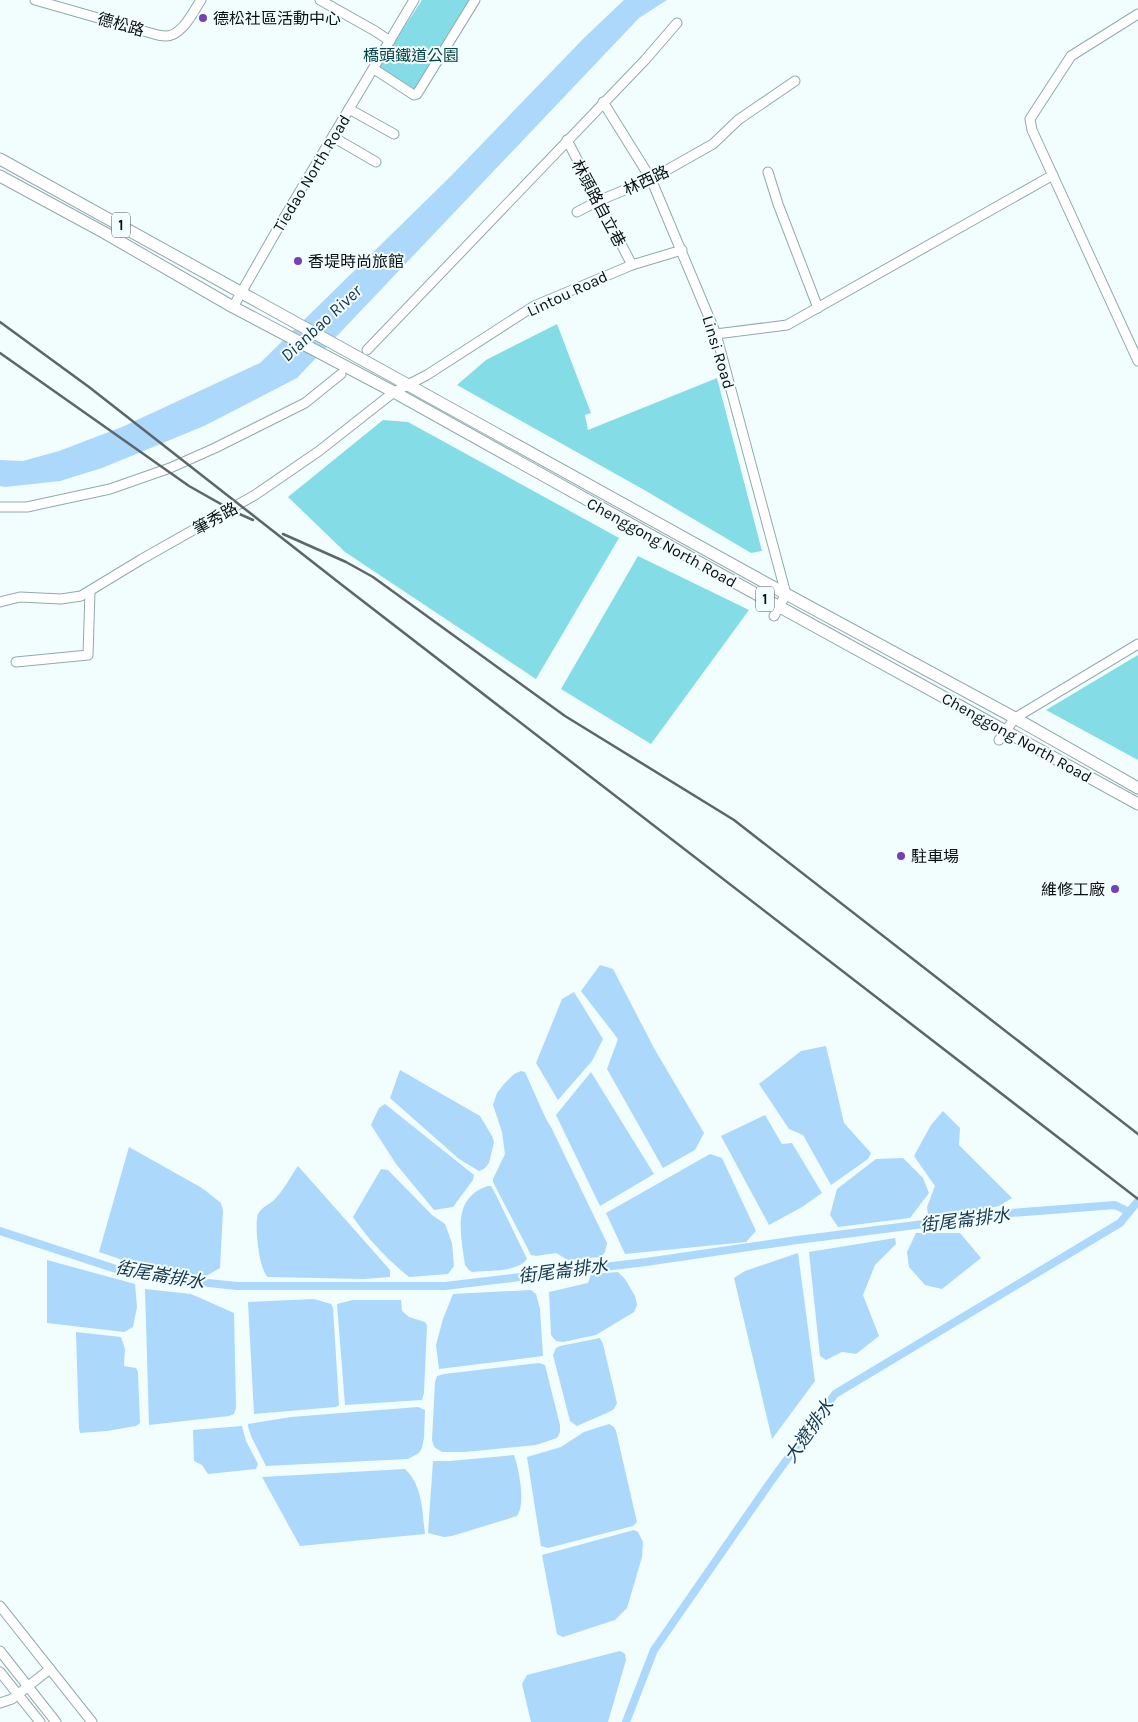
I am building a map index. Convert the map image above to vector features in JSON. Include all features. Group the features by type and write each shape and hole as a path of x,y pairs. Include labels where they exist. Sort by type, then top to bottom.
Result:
{"main road":[{"name":"1","path":"0,159 241,292"},
{"name":"1","path":"0,176 105,233 233,307 274,328 342,370"},
{"name":"Chenggong North Road","path":"241,292 786,594 1015,718 1138,788"},
{"name":"Chenggong North Road","path":"342,370 394,392 777,612 1002,735 1138,804"}],"street":[{"name":"德松路","path":"36,0 154,34 168,36 178,32 201,0"},
{"path":"320,0 390,41"},
{"name":"Tiedao North Road","path":"233,307 414,0"},
{"path":"374,69 414,95 417,94 475,0"},
{"path":"1138,14 1070,56 1030,119 1032,130 1138,361"},
{"path":"367,350 677,23"},
{"name":"林西路","path":"577,212 598,201 652,179 713,144 738,120 795,81"},
{"name":"Linsi Road","path":"603,102 652,179 716,334 786,594"},
{"path":"349,109 394,134"},
{"path":"332,137 376,162"},
{"name":"林頭路自立巷","path":"567,140 632,265"},
{"path":"768,172 778,204 818,308"},
{"path":"716,334 787,325 1053,175"},
{"name":"Lintou Road","path":"410,385 534,306 632,265 682,250"},
{"path":"0,507 27,507 110,489 170,468 215,448 305,403 342,370"},
{"name":"筆秀路","path":"0,602 20,597 61,598 81,596 255,495 319,450 394,392 410,385"},
{"path":"16,662 88,655 90,591"},
{"path":"777,612 786,594"},
{"path":"1002,735 1015,718 1138,644"},
{"path":"0,1606 92,1722"},
{"path":"0,1651 56,1722"},
{"path":"0,1703 7,1702 18,1695 50,1669"},
{"path":"0,1672 40,1722"}],"green space":[{"name":"橋頭鐵道公園","path":"422,0 471,0 416,90 378,67"},
{"path":"557,324 591,413 585,415 588,430 717,378 762,551 751,553 646,491 457,385 486,360"},
{"path":"383,420 408,422 619,538 536,679 345,552 288,497"},
{"path":"638,556 749,610 651,744 561,689"},
{"path":"1138,655 1138,760 1046,710"}],"water":[{"name":"Dianbao River","path":"624,0 667,0 639,18 297,378 204,426 102,468 60,481 0,486 0,460 23,461 59,451 122,427 260,363 452,175 583,39"},
{"path":"600,965 613,969 655,1050 704,1133 695,1150 663,1168 607,1069 618,1039 581,991"},
{"path":"574,992 603,1039 592,1061 558,1100 536,1063 562,999"},
{"path":"826,1046 844,1123 871,1153 868,1159 831,1185 803,1135 789,1129 759,1084 801,1051"},
{"path":"400,1070 480,1116 494,1142 489,1163 484,1169 479,1171 459,1159 390,1098"},
{"path":"521,1071 525,1072 607,1243 605,1252 601,1257 568,1260 556,1253 531,1255 493,1182 505,1154 502,1132 493,1105 497,1093 504,1084 514,1074"},
{"path":"591,1072 654,1174 600,1206 556,1115"},
{"path":"385,1104 474,1175 473,1180 453,1207 434,1210 396,1164 371,1125 379,1108"},
{"path":"943,1111 960,1128 959,1145 1012,1198 999,1206 929,1221 927,1207 935,1186 914,1156 931,1125"},
{"path":"765,1115 782,1144 792,1143 822,1193 802,1207 769,1225 721,1136"},
{"path":"129,1147 202,1188 221,1203 223,1211 220,1268 206,1276 144,1267 99,1252"},
{"path":"710,1154 722,1158 756,1231 746,1242 625,1254 606,1213"},
{"path":"903,1158 923,1178 929,1193 910,1218 838,1227 830,1215 837,1189 876,1159"},
{"path":"298,1166 390,1270 390,1277 364,1279 268,1277 262,1266 258,1247 258,1214 277,1197"},
{"path":"381,1169 388,1170 432,1215 445,1224 452,1243 454,1266 448,1274 409,1277 379,1249 353,1217"},
{"path":"491,1186 496,1195 527,1259 516,1267 509,1269 472,1272 465,1265 461,1230 463,1208 468,1199 476,1192"},
{"path":"916,1233 960,1233 981,1258 942,1289 925,1285 909,1267 907,1252"},
{"path":"895,1238 896,1244 875,1265 863,1295 879,1336 856,1354 842,1352 826,1360 820,1356 809,1252"},
{"path":"798,1253 815,1381 772,1439 734,1278 745,1271"},
{"path":"47,1260 135,1284 137,1307 133,1327 124,1332 47,1323"},
{"path":"618,1272 625,1279 635,1296 637,1305 634,1312 596,1335 563,1342 556,1341 551,1335 549,1292 588,1283 591,1274"},
{"path":"145,1289 191,1294 234,1313 236,1408 234,1414 149,1425"},
{"path":"531,1290 536,1294 540,1309 543,1356 439,1369 436,1345 443,1319 453,1294"},
{"path":"314,1299 331,1304 333,1308 339,1405 336,1407 254,1414 248,1302"},
{"path":"353,1300 401,1300 402,1311 409,1317 425,1322 427,1326 424,1393 422,1400 345,1405 337,1304"},
{"path":"76,1332 121,1337 125,1349 124,1366 136,1368 138,1372 140,1423 136,1426 80,1433"},
{"path":"600,1338 617,1403 614,1409 609,1412 577,1426 570,1421 553,1355 556,1348 560,1346"},
{"path":"539,1363 545,1365 560,1425 560,1432 557,1438 536,1445 465,1452 442,1452 434,1447 432,1440 435,1382 437,1376"},
{"path":"418,1407 425,1410 424,1438 419,1453 408,1459 266,1466 248,1426 248,1424 291,1417"},
{"path":"609,1424 616,1431 637,1522 633,1526 548,1548 541,1546 527,1457 561,1447 584,1432"},
{"path":"242,1426 246,1441 258,1464 256,1469 208,1474 202,1465 194,1461 193,1430"},
{"path":"514,1455 520,1477 521,1495 520,1511 517,1516 452,1536 444,1537 428,1533 433,1461"},
{"path":"405,1469 411,1476 418,1491 425,1534 300,1546 262,1477"},
{"path":"634,1530 638,1532 643,1542 642,1557 627,1608 615,1620 563,1637 557,1634 542,1555"},
{"path":"620,1651 625,1654 626,1660 608,1722 531,1722 522,1684 527,1675"}],"waterway":[{"name":"大遼排水","path":"626,1722 654,1650 769,1484 835,1394 1120,1223 1138,1201"},
{"name":"街尾崙排水","path":"0,1231 116,1269 189,1281 237,1286 445,1286 646,1262 797,1240 1011,1213 1115,1205 1129,1212"}],"railway":[{"path":"0,322 89,387 342,585 1138,1199"},
{"path":"0,353 189,486 253,520"},
{"path":"283,534 346,562 373,577 565,716 734,820 1138,1134"}],"place":[{"name":"德松社區活動中心","path":"203,18"},
{"name":"香堤時尚旅館","path":"298,261"},
{"name":"駐車場","path":"901,856"},
{"name":"維修工廠","path":"1115,889"}]}
